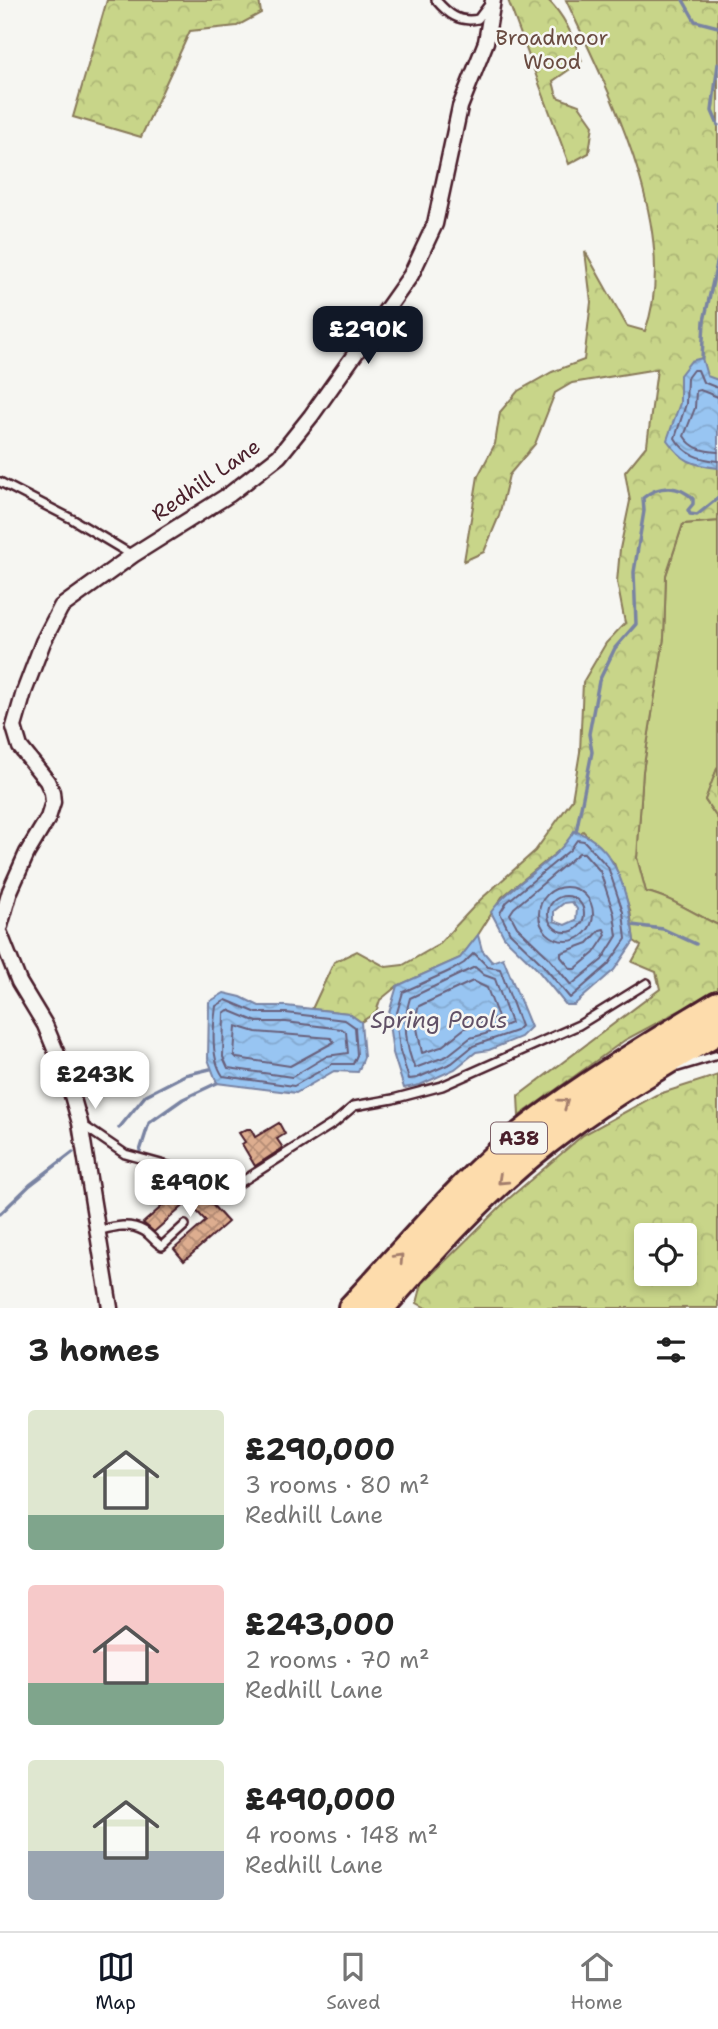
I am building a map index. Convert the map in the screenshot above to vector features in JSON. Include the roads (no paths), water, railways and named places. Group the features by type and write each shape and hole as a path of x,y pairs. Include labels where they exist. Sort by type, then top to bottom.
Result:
{"highway":[{"name":"A38","path":"352,1308 481,1171 534,1125 583,1090 718,1005"},
{"name":"A38","path":"380,1308 498,1183 546,1141 593,1107 718,1030"}],"street":[{"name":"Redhill Lane","path":"0,926 10,891 27,853 48,818 53,802 47,781 20,747 14,727 43,642 61,607 132,555 230,494 279,456 312,416 411,275 435,224 460,107 486,42 492,0"},
{"path":"0,934 19,982 46,1025 67,1078 80,1123 110,1308"}],"lane":[{"path":"436,0 454,17 470,20 478,19 492,0"},
{"path":"0,482 72,519 132,555"},
{"path":"80,1123 125,1154 190,1172 226,1191 334,1123 354,1106 442,1086 579,1025 647,982"},
{"path":"643,1076 718,1055"},
{"path":"97,1231 119,1225 130,1226 145,1231 162,1246 185,1225"}],"water":[{"path":"702,358 707,376 718,380 718,468 688,461 667,440 680,403 680,375 691,361"},
{"path":"574,831 602,848 625,892 634,941 614,970 574,1005 566,1005 536,968 504,937 491,912 566,843","holes":["572,902 577,909 576,920 565,925 554,921 554,911 564,903"]},
{"name":"Spring Pools","path":"478,935 482,950 492,962 503,958 531,1027 521,1037 489,1050 476,1052 455,1069 420,1085 404,1088 393,1053 388,1016 397,986 460,958"},
{"path":"224,993 241,997 259,1006 286,1006 348,1013 361,1022 364,1057 358,1072 334,1071 296,1093 217,1083 208,1059 209,1002"}],"waterway":[{"path":"683,0 695,21 718,27"},
{"path":"718,64 712,111 718,125"},
{"path":"718,202 718,212"},
{"path":"702,358 704,321 718,259"},
{"path":"576,832 592,752 589,734 599,681 615,648 636,624 634,572 644,511 643,498 662,489 675,489 693,499 688,510 690,514 697,515 718,498"},
{"path":"632,925 663,929 696,944"},
{"path":"119,1128 146,1095 185,1075 210,1069"},
{"path":"140,1151 149,1123 183,1099 217,1083"},
{"path":"0,1214 30,1185 73,1152"}],"park label":[{"name":"Broadmoor Wood","path":"552,50"}]}
